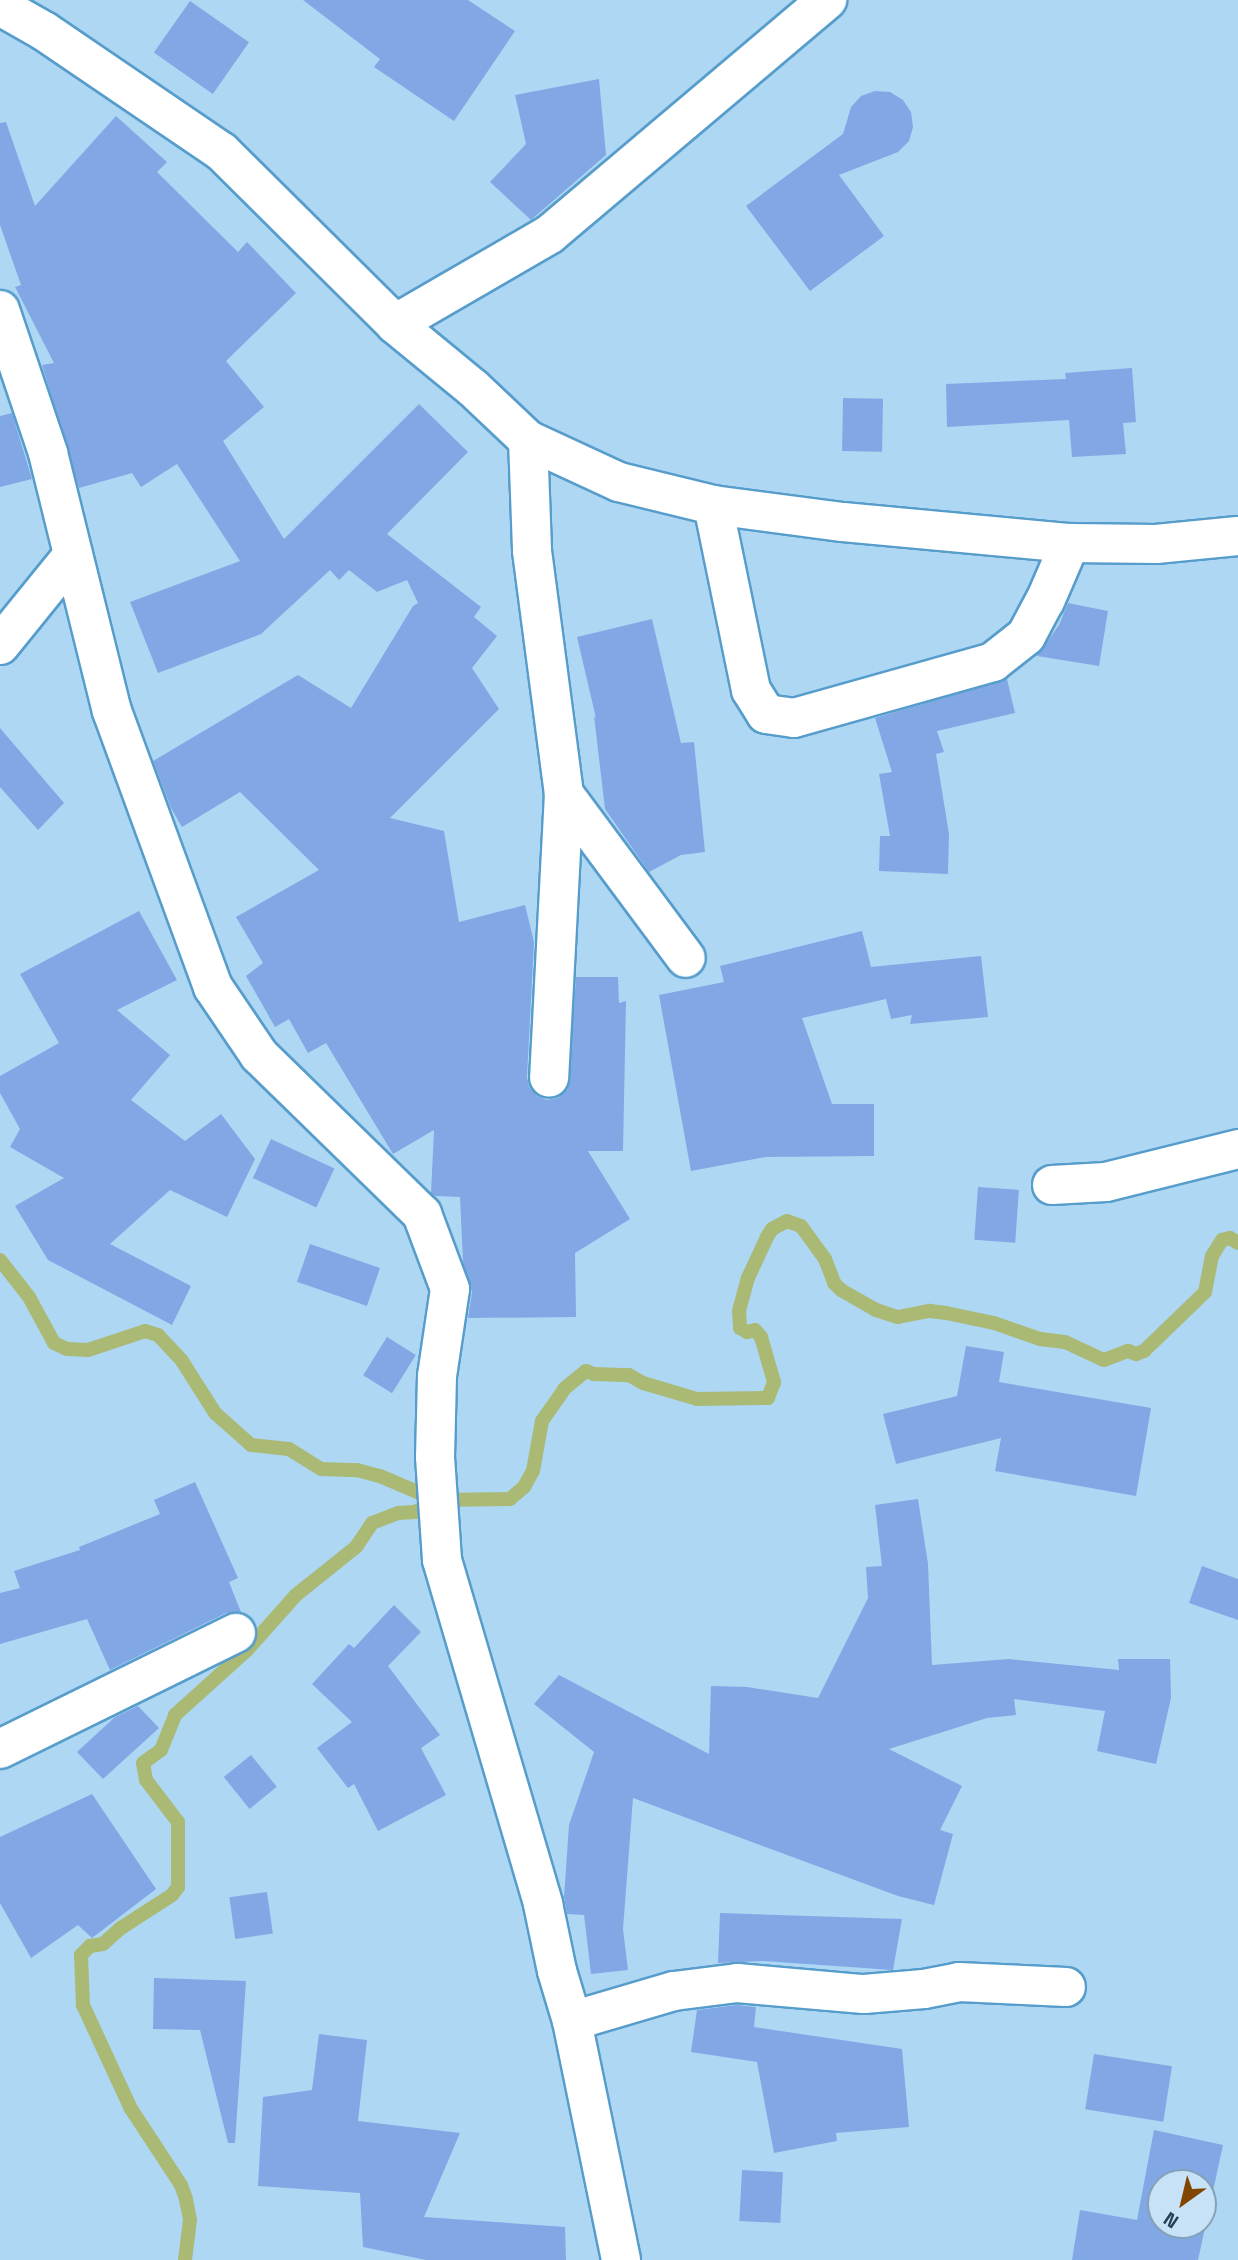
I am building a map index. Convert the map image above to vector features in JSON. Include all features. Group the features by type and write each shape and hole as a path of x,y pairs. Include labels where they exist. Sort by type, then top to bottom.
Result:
{"street":[{"path":"395,324 550,233 827,0"},
{"path":"0,6 44,32 222,152 395,324 473,388 528,440 619,482 713,505 843,522 1070,543 1156,544 1238,536"},
{"path":"0,310 48,453 112,711 214,987 260,1055 422,1213 450,1289 437,1376 435,1457 442,1560 543,1904 557,1971 572,2021 621,2260"},
{"path":"528,440 532,551 564,794 549,1077"},
{"path":"713,505 751,690 766,714 794,718 993,662 1026,636 1045,601 1070,543"},
{"path":"0,645 73,555"},
{"path":"564,794 686,958"},
{"path":"1052,1185 1106,1182 1238,1149"},
{"path":"0,1749 236,1633"},
{"path":"572,2021 674,1991 737,1983 864,1994 924,1989 959,1982 1066,1987"}],"building":[{"path":"303,0 468,0 515,31 454,121 374,67 380,59"},
{"path":"190,1 249,42 213,94 154,53"},
{"path":"599,79 606,155 531,220 490,182 526,144 515,95"},
{"path":"875,91 890,92 903,100 911,112 913,127 909,141 898,152 839,175 884,236 810,291 746,206 843,134 851,107 861,96"},
{"path":"116,116 167,162 157,172 238,252 247,242 296,293 226,361 264,407 223,441 284,539 419,404 468,452 387,534 481,607 474,617 497,636 472,668 499,709 390,818 444,831 459,922 525,905 534,942 527,1077 529,1087 537,1096 547,1100 558,1098 568,1089 576,977 618,977 619,1003 626,1001 623,1151 588,1151 630,1219 575,1253 576,1317 468,1318 472,1292 463,1262 460,1197 435,1196 431,1193 434,1130 393,1154 326,1043 308,1053 289,1019 275,1027 246,976 263,963 236,917 319,870 240,792 182,827 171,808 153,761 298,675 351,708 413,606 418,603 407,580 377,592 349,570 339,580 330,570 261,634 158,673 130,602 240,561 177,464 141,487 132,473 79,488 42,365 54,363 15,287 21,285 0,225 0,123 6,122 35,206"},
{"path":"1132,368 1136,422 1123,423 1126,454 1072,457 1069,420 947,427 946,384 1066,379 1065,373"},
{"path":"843,398 883,399 882,452 842,451"},
{"path":"12,413 32,479 0,487 0,416"},
{"path":"1068,603 1108,611 1099,666 1037,656 1059,625"},
{"path":"652,619 681,743 694,742 705,852 681,855 649,872 605,809 594,716 596,718 577,637"},
{"path":"1007,679 1015,713 937,731 944,752 936,754 949,834 948,874 879,871 880,836 890,836 879,774 892,772 875,718"},
{"path":"0,728 64,803 38,830 0,787"},
{"path":"139,911 177,980 117,1010 170,1055 131,1100 185,1141 221,1114 255,1159 227,1217 170,1190 110,1244 191,1286 172,1325 48,1260 15,1206 64,1178 10,1147 20,1129 0,1093 0,1076 59,1043 20,974"},
{"path":"862,931 871,967 981,956 988,1017 910,1024 912,1015 891,1019 886,999 802,1018 832,1104 874,1104 874,1156 766,1157 691,1171 659,995 724,982 720,966"},
{"path":"271,1139 334,1169 316,1208 253,1178"},
{"path":"978,1187 1019,1190 1015,1243 974,1240"},
{"path":"310,1244 380,1268 367,1306 297,1282"},
{"path":"387,1337 416,1355 392,1393 363,1375"},
{"path":"966,1346 1004,1352 999,1382 1151,1408 1136,1496 995,1471 1001,1438 896,1464 883,1414 957,1396"},
{"path":"195,1482 238,1578 229,1582 241,1612 226,1613 110,1670 87,1619 0,1644 0,1593 20,1588 14,1571 80,1550 79,1547 160,1514 154,1500"},
{"path":"918,1499 928,1564 932,1665 1009,1659 1119,1670 1118,1659 1170,1659 1171,1698 1156,1764 1097,1751 1105,1711 1014,1699 1016,1715 987,1718 889,1749 962,1786 940,1830 953,1834 934,1905 898,1896 633,1798 623,1929 628,1970 591,1974 584,1915 567,1914 564,1897 569,1825 594,1752 534,1704 559,1675 709,1754 711,1686 747,1687 818,1698 868,1598 866,1567 882,1566 875,1505"},
{"path":"1202,1566 1238,1579 1238,1620 1189,1603"},
{"path":"394,1605 421,1632 388,1666 440,1735 421,1748 446,1795 378,1831 354,1784 348,1788 317,1748 352,1722 312,1684 349,1644 354,1648"},
{"path":"138,1706 159,1728 103,1779 77,1752 115,1717"},
{"path":"251,1755 277,1787 250,1809 224,1777"},
{"path":"92,1794 156,1889 92,1938 78,1925 31,1958 0,1903 0,1837"},
{"path":"267,1892 273,1934 235,1939 229,1897"},
{"path":"720,1913 902,1919 893,1970 763,1961 718,1963"},
{"path":"154,1978 246,1981 235,2143 228,2143 200,2030 153,2029"},
{"path":"737,2005 756,2007 754,2027 902,2049 909,2127 836,2133 837,2141 774,2153 757,2062 691,2052 697,2010"},
{"path":"319,2034 367,2040 358,2121 460,2133 424,2217 565,2227 566,2260 426,2260 363,2247 360,2193 258,2186 263,2097 312,2090"},
{"path":"1094,2054 1172,2066 1163,2122 1085,2109"},
{"path":"1154,2130 1223,2145 1217,2173 1217,2169 1147,2169 1147,2239 1203,2239 1198,2260 1072,2260 1080,2210 1137,2220"},
{"path":"742,2170 783,2172 780,2223 739,2221"}],"waterway":[{"path":"185,2260 190,2220 186,2199 181,2185 131,2109 83,2005 81,1955 90,1946 103,1944 121,1928 172,1895 178,1887 178,1822 146,1780 143,1763 161,1750 175,1715 247,1650 296,1595 356,1547 372,1523 398,1513 415,1512 437,1500 510,1499 524,1487 533,1471 542,1421 565,1388 586,1371 594,1374 629,1375 643,1383 697,1399 768,1398 774,1382 761,1337 755,1330 747,1332 740,1328 739,1311 748,1278 767,1237 772,1229 787,1221 801,1226 825,1259 834,1283 841,1290 876,1310 898,1317 930,1311 994,1323 1040,1339 1065,1342 1104,1360 1128,1351 1136,1354 1144,1351 1205,1292 1212,1256 1222,1240 1230,1238 1238,1243"},
{"path":"0,1260 29,1297 54,1343 67,1349 88,1350 145,1331 158,1335 182,1361 215,1413 251,1445 289,1449 321,1469 357,1470 380,1476 436,1500"}]}
